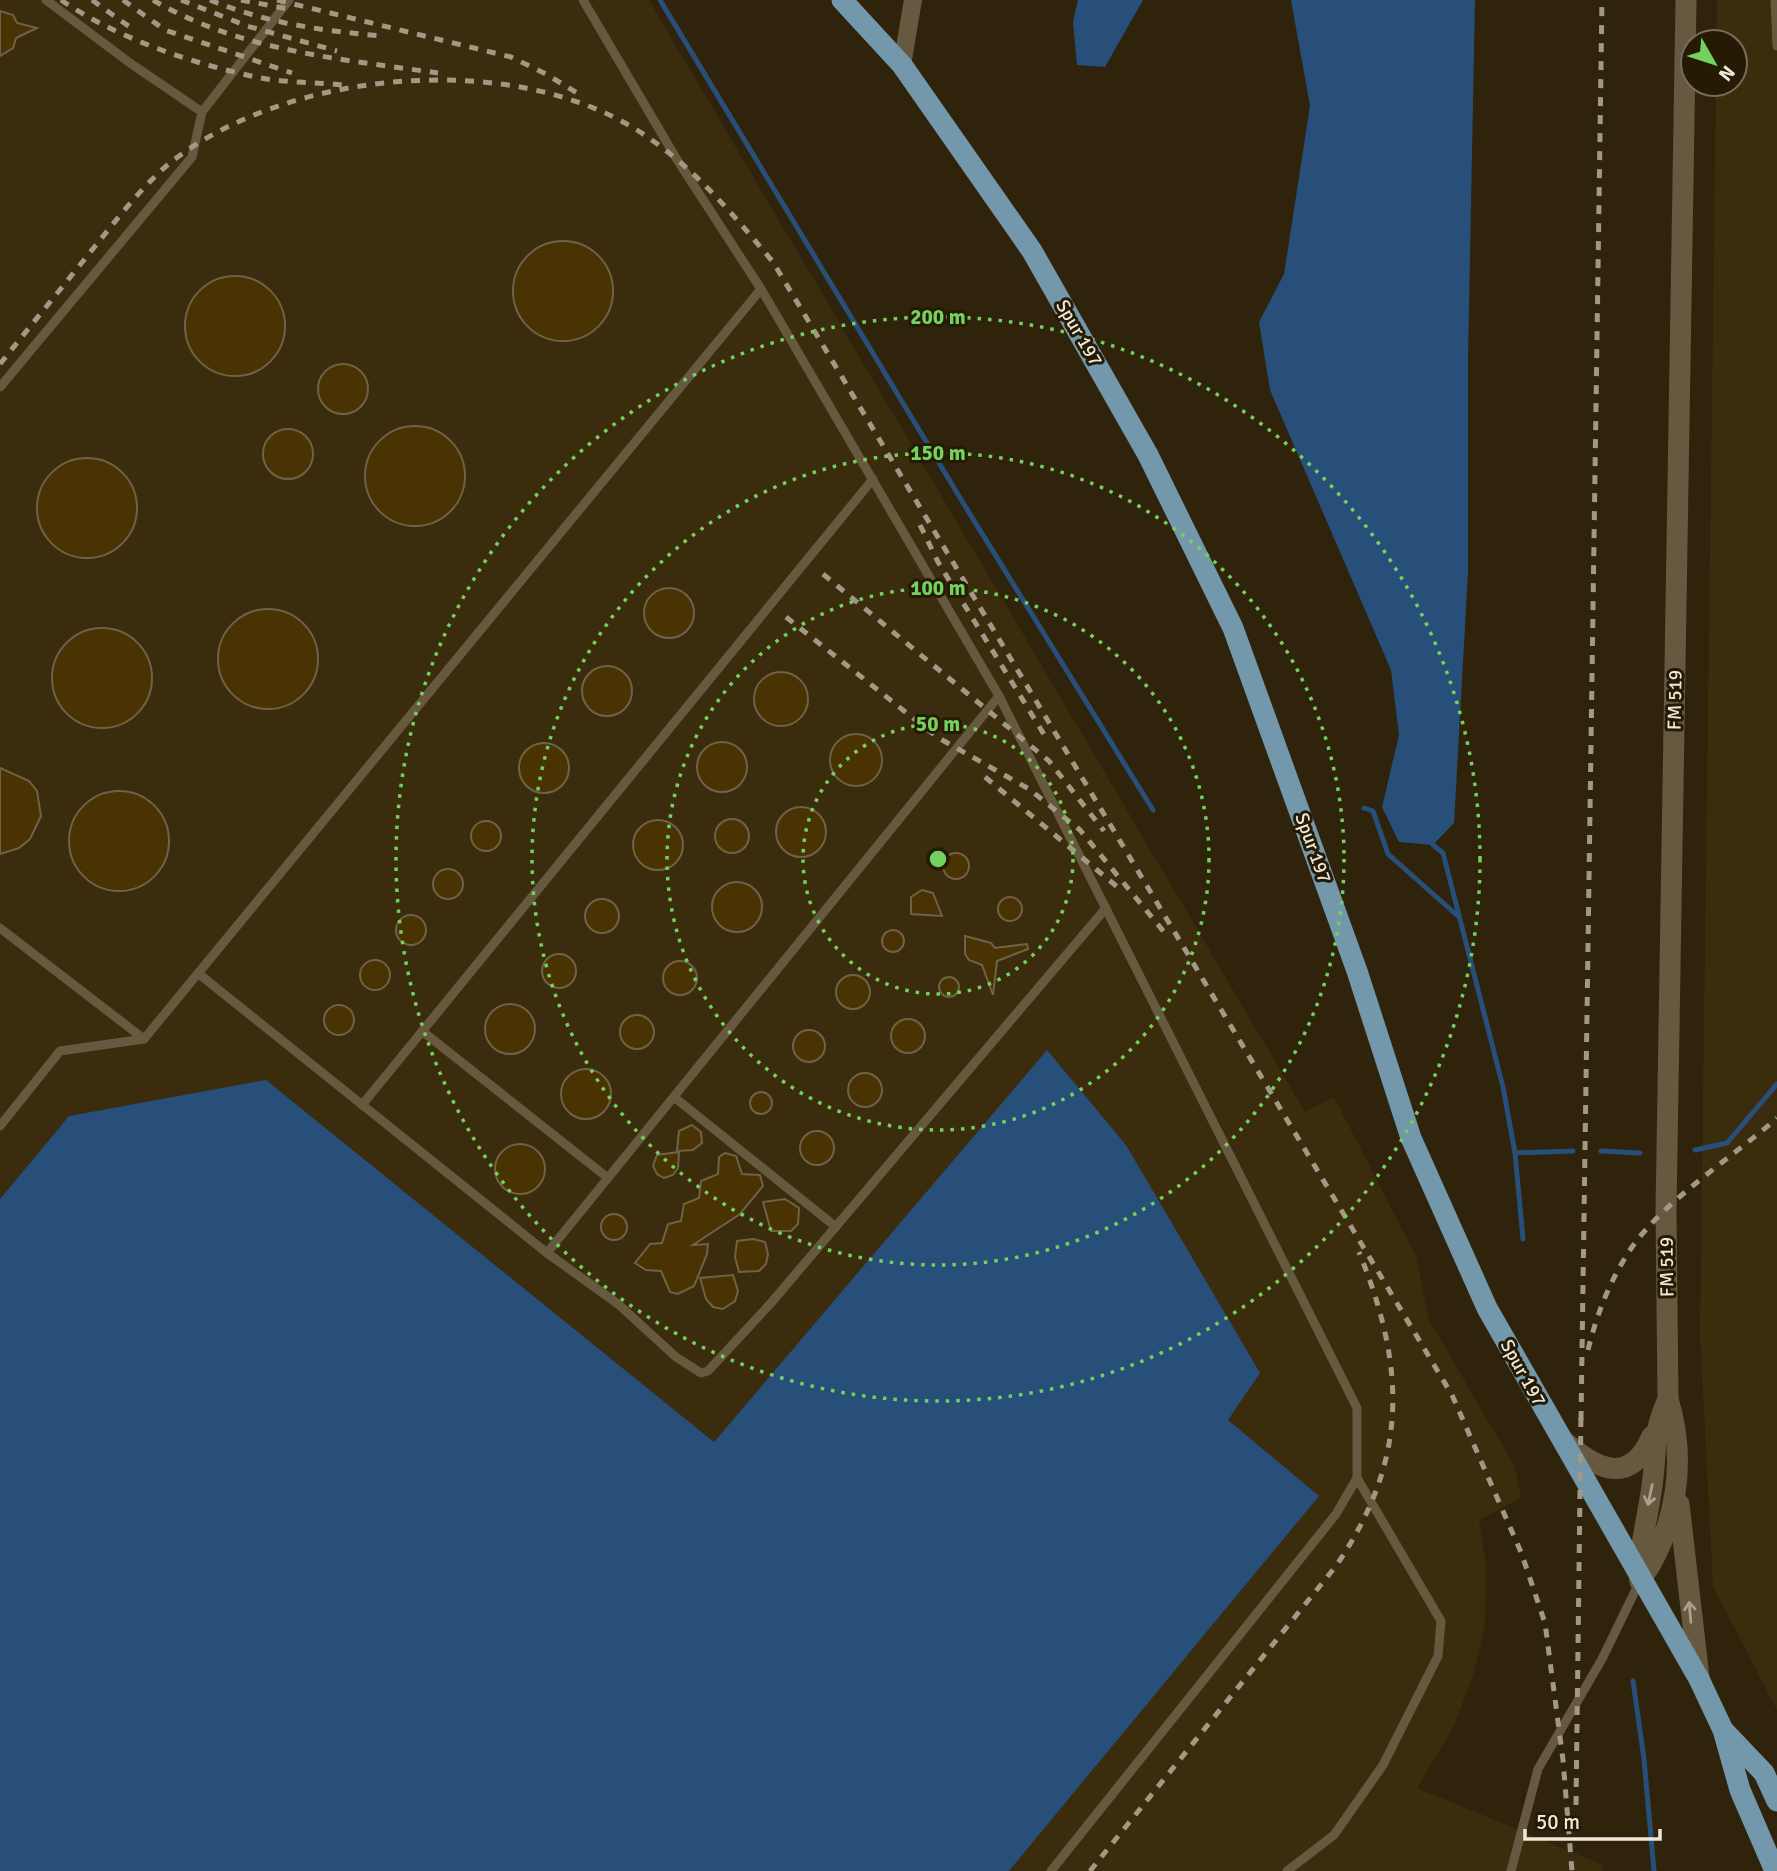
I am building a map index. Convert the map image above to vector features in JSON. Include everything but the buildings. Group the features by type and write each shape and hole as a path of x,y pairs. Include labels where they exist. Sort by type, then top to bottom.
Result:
{"main road":[{"name":"Spur 197","path":"842,0 902,65 1032,251 1147,454 1233,628 1357,971 1411,1138 1487,1308 1640,1581 1699,1679 1723,1730"},
{"name":"FM 519","path":"1640,1581 1654,1562 1665,1537 1677,1486 1678,1429 1668,1399 1666,1210 1686,0"},
{"name":"FM 519","path":"1640,1581 1640,1547 1653,1480 1656,1427 1668,1399"},
{"path":"1557,1435 1589,1463 1618,1468 1636,1463 1644,1453 1656,1427"},
{"path":"1677,1486 1699,1679"},
{"path":"1723,1730 1764,1773 1777,1801"},
{"path":"1723,1730 1740,1790 1775,1871"}],"street":[{"path":"902,65 913,0"}],"lane":[{"path":"46,0 130,63 202,112"},
{"path":"0,387 192,157 202,112 289,0"},
{"path":"583,0 676,158 761,289 999,696 1357,1408 1357,1478 1336,1514 1051,1871"},
{"path":"1774,0 1777,46"},
{"path":"0,1125 60,1051 144,1039 761,289"},
{"path":"362,1105 873,479"},
{"path":"547,1253 999,696"},
{"path":"199,974 547,1253 618,1304 676,1357 701,1373 708,1371 836,1227 1106,908"},
{"path":"0,928 144,1039"},
{"path":"422,1031 608,1178"},
{"path":"674,1097 836,1227"},
{"path":"1287,1871 1334,1835 1376,1775 1438,1656 1441,1621 1357,1478"},
{"path":"1511,1871 1538,1769 1602,1659 1640,1581"}],"shaded area":[{"path":"0,0 649,0 1305,1112 1334,1097 1417,1258 1428,1318 1515,1467 1521,1498 1479,1520 1486,1565 1485,1625 1474,1672 1454,1726 1417,1788 1603,1865 1603,1871 1009,1871 1318,1496 1227,1420 1047,1051 714,1442 266,1080 69,1116 0,1199"},
{"path":"1717,0 1777,0 1777,1710 1713,1586 1700,1335 1716,98 1749,98 1749,28 1716,28"}],"water":[{"path":"1078,0 1143,0 1105,67 1077,65 1073,22"},
{"path":"1291,0 1475,0 1468,359 1468,572 1454,823 1433,845 1399,842 1382,807 1399,735 1391,670 1270,390 1259,322 1284,274 1310,106"},
{"path":"1047,1050 1126,1145 1260,1373 1228,1420 1319,1496 1009,1871 0,1871 0,1199 69,1116 266,1080 714,1442"}],"waterway":[{"path":"660,0 965,506 1153,810"},
{"path":"1364,808 1373,811 1388,854 1459,917"},
{"path":"1433,845 1443,853 1503,1087 1515,1153 1523,1239"},
{"path":"1695,1150 1727,1143 1777,1084"},
{"path":"1515,1153 1573,1151"},
{"path":"1601,1151 1640,1153"},
{"path":"1633,1681 1644,1759 1654,1871"}],"railway":[{"path":"61,0 106,26 180,57 267,79 343,85"},
{"path":"92,0 134,30"},
{"path":"123,0 165,30 292,73"},
{"path":"153,0 220,31 256,42 328,57 438,73"},
{"path":"181,0 247,26 337,51"},
{"path":"210,0 252,15 295,25 383,36"},
{"path":"241,0 288,9"},
{"path":"277,0 511,57 582,96"},
{"path":"1581,1420 1602,0"},
{"path":"0,364 122,212 171,162 220,131 276,107 337,90 400,82 464,81 527,88 585,105 637,130 693,174 726,207 773,262 1452,1395 1521,1552 1545,1623 1563,1760 1572,1871"},
{"path":"920,525 938,562 1045,736"},
{"path":"823,574 1049,761 1104,831"},
{"path":"786,617 937,737 1029,789 1080,830 1169,938"},
{"path":"985,777 1121,890"},
{"path":"1588,1350 1611,1283 1632,1247 1662,1212 1777,1118"},
{"path":"1090,1871 1336,1566 1360,1527 1377,1488 1388,1450 1392,1374 1386,1335 1359,1252"},
{"path":"1576,1805 1581,1413"}]}
